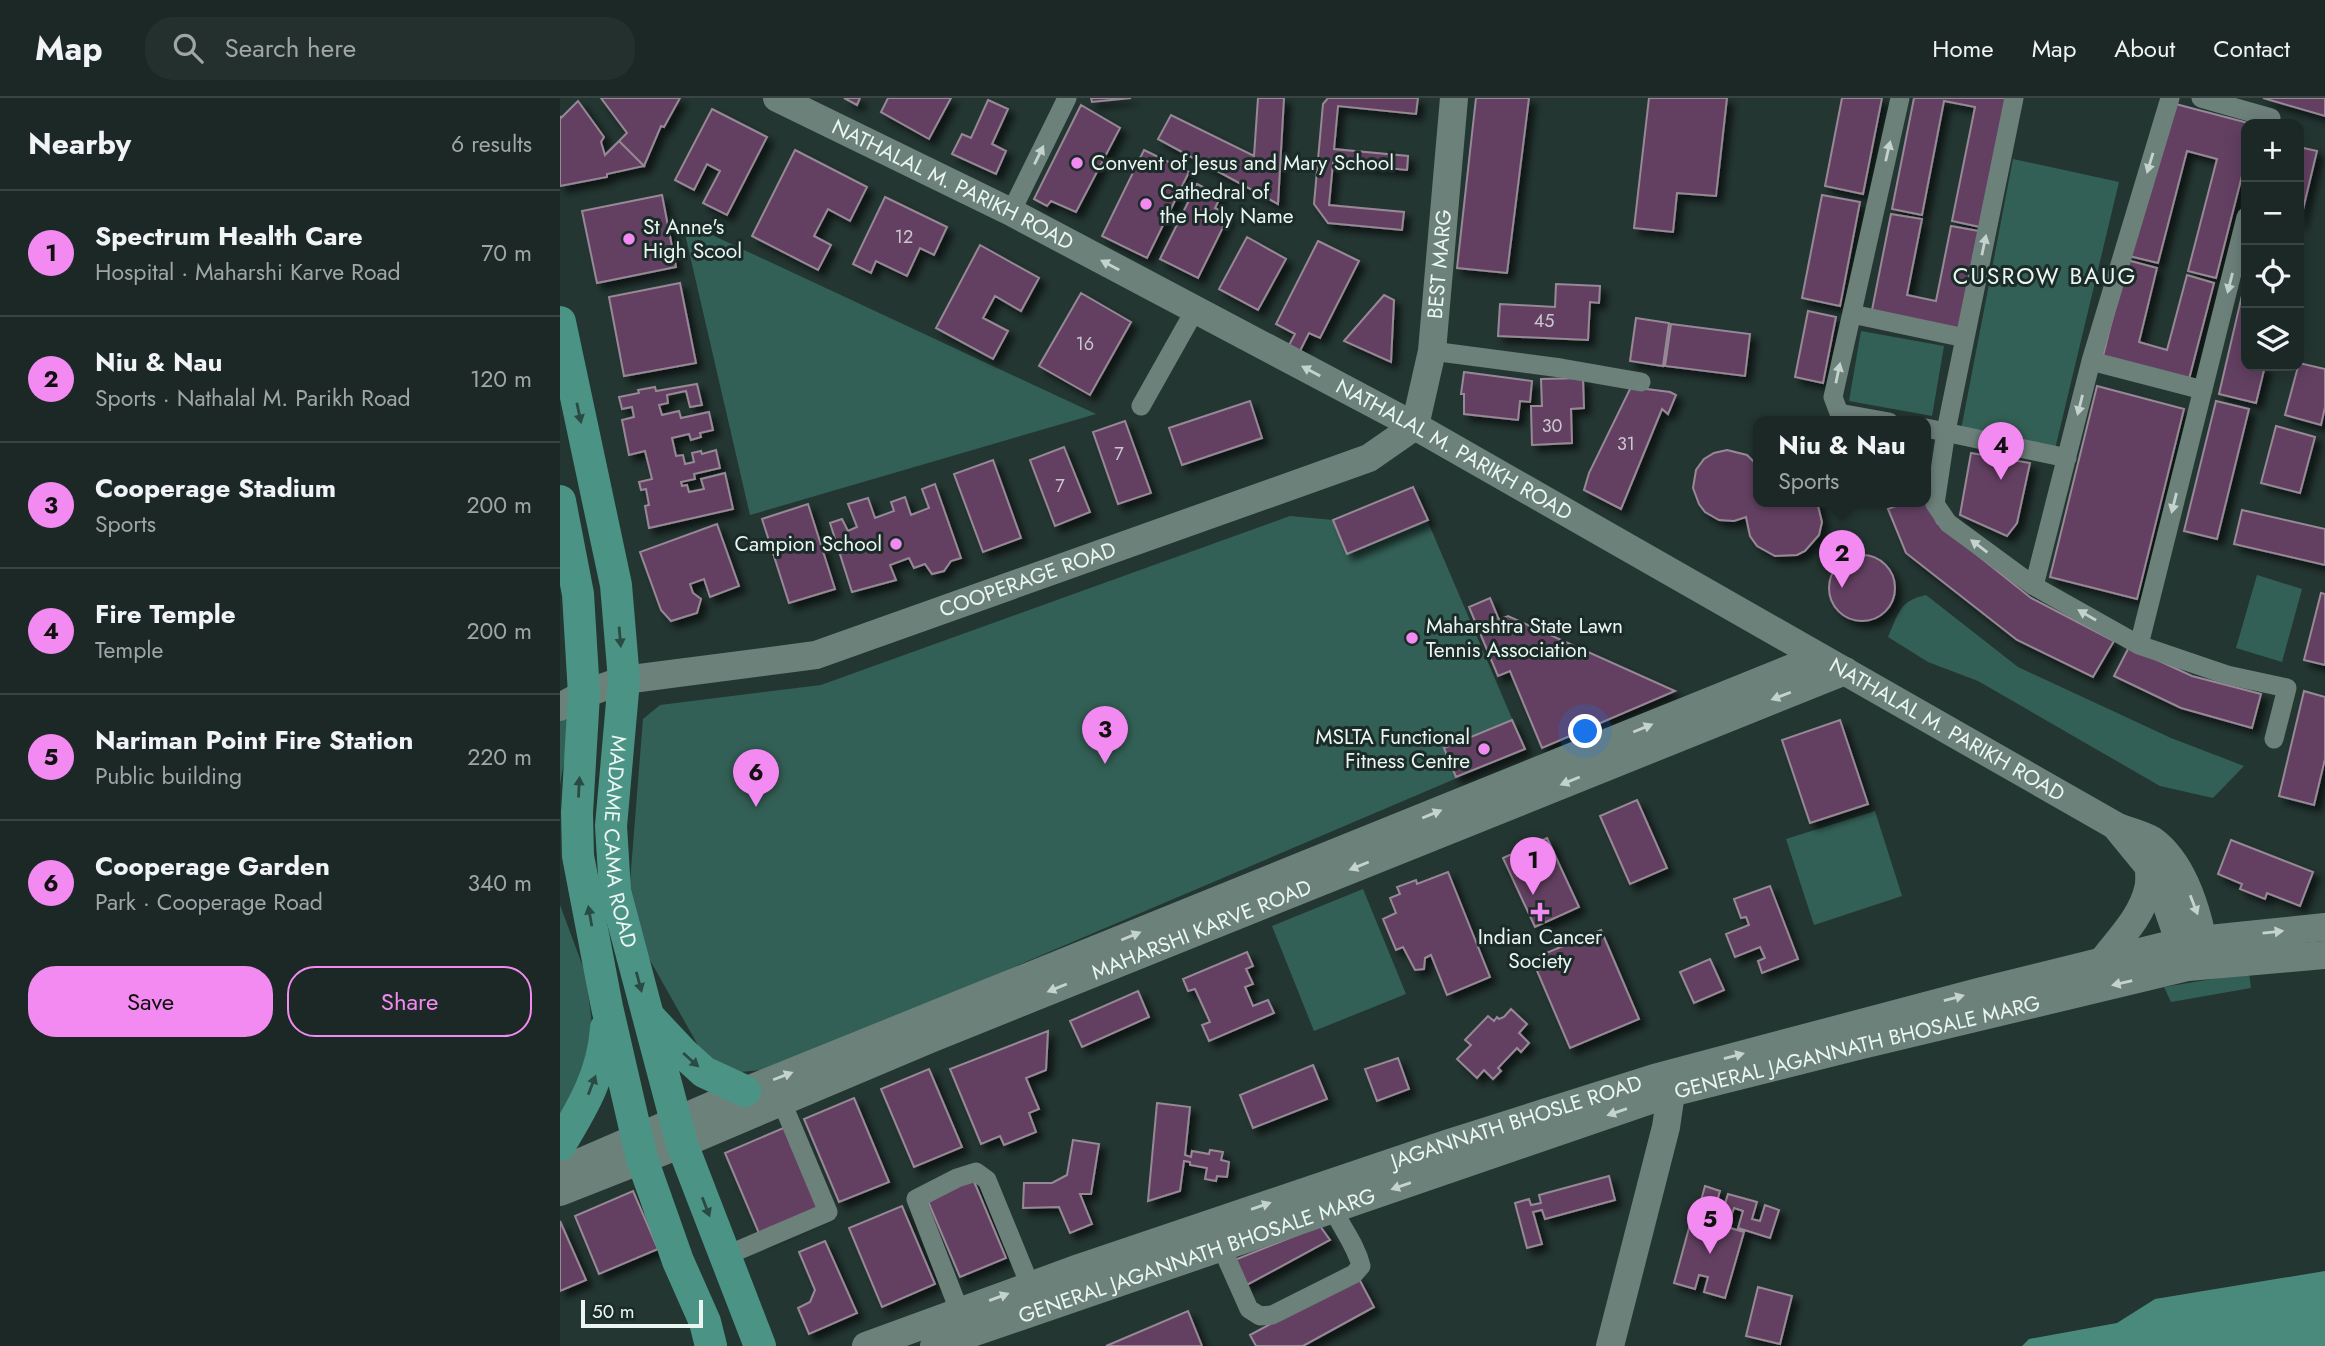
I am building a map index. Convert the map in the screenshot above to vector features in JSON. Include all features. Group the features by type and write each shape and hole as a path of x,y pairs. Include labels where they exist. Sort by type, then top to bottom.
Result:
{"main road":[{"name":"MADAME CAMA ROAD","path":"560,322 616,585 624,680 611,825 615,891 679,1133 760,1346"},
{"name":"MADAME CAMA ROAD","path":"560,501 578,594 572,701 577,813 569,845 639,1148 678,1261 705,1322 710,1346"},
{"path":"560,1145 585,1103 604,1054 607,1007"},
{"path":"648,1015 704,1072 744,1091"}],"street":[{"name":"NATHALAL M. PARIKH ROAD","path":"777,98 1011,212 1415,426 2116,826 2162,875 2195,953"},
{"path":"1011,212 1067,98"},
{"name":"BEST MARG","path":"1415,426 1432,351 1454,98"},
{"path":"1856,416 1839,413 1833,397 1900,98"},
{"path":"2014,98 1965,338 1936,430 1935,504 1948,523 2034,586 2139,645 2227,675 2287,688 2274,739"},
{"path":"2034,586 2091,361 2169,98"},
{"path":"2202,98 2271,119"},
{"path":"2139,645 2241,237"},
{"path":"1141,407 1195,310"},
{"path":"1852,314 1965,338"},
{"path":"1432,351 1561,368 1641,382"},
{"path":"2091,361 2203,390"},
{"name":"COOPERAGE ROAD","path":"572,701 624,680 816,655 1369,458 1415,426"},
{"path":"1936,430 2067,457"},
{"name":"MAHARSHI KARVE ROAD","path":"679,1133 744,1091 1819,657"},
{"name":"MAHARSHI KARVE ROAD","path":"560,1171 639,1148 781,1100 1845,671"},
{"path":"2103,960 2128,928 2148,889 2162,875"},
{"path":"2195,953 2325,927"},
{"path":"2195,953 2325,955"},
{"name":"JAGANNATH BHOSLE ROAD","path":"866,1346 964,1323 1216,1235 1671,1083 2103,960 2195,953"},
{"name":"GENERAL JAGANNATH BHOSALE MARG","path":"1671,1083 1858,1046 2195,953"},
{"path":"1610,1346 1666,1127 1671,1083"},
{"path":"725,1256 828,1212 781,1100"},
{"name":"MAHARSHI KARVE ROAD","path":"560,1192 639,1148"},
{"path":"933,1346 964,1323 916,1199 957,1178 976,1172 987,1180 1035,1298"},
{"path":"1216,1235 1249,1309 1260,1316 1272,1315 1354,1274 1361,1266 1358,1252 1328,1197"}],"shaded area":[{"path":"2013,159 2119,182 2055,449 1961,430"},
{"path":"682,221 1096,414 750,515"},
{"path":"1861,331 1944,346 1932,416 1849,401"},
{"path":"1413,487 1525,749 960,990 761,1070 730,1073 703,1054 646,953 629,895 643,719 660,705 821,685 1290,516 1333,520"},
{"path":"1865,563 1879,568 1887,576 1890,585 1889,595 1884,603 1865,611 1852,609 1864,599 1867,588 1856,572 1857,566"},
{"path":"2257,575 2302,589 2282,662 2236,648"},
{"path":"1926,595 2018,667 2171,738 2244,766 2213,798 2160,786 1978,681 1928,662 1888,637 1901,609 1910,601"},
{"path":"560,720 571,721 560,785"},
{"path":"1875,811 1902,896 1814,925 1786,839"},
{"path":"1363,889 1406,994 1314,1031 1272,926"},
{"path":"560,905 586,975 593,1033 584,1083 560,1121"},
{"path":"2249,973 2251,988 2171,1002 2164,987"},
{"path":"2325,1271 2325,1346 2022,1346 2029,1339 2117,1323 2155,1299"}],"building":[{"path":"601,98 680,98 664,127 661,126 644,166 619,141 627,133"},
{"path":"844,98 860,98 857,105"},
{"path":"888,98 951,98 929,139 881,112"},
{"path":"1091,98 1131,98 1092,102"},
{"path":"1258,98 1284,98 1278,204 1158,139 1171,115 1254,156"},
{"path":"1328,98 1418,98 1416,114 1338,106 1334,149 1408,156 1407,170 1333,163 1329,205 1404,212 1402,230 1328,223 1314,204 1323,104"},
{"path":"1476,98 1529,98 1507,273 1457,268"},
{"path":"1649,98 1727,98 1716,196 1677,193 1673,232 1634,228"},
{"path":"1842,98 1882,98 1863,194 1825,186"},
{"path":"1914,98 2006,98 1980,227 1952,221 1975,107 1944,101 1922,215 1892,209"},
{"path":"2263,98 2325,98 2325,116"},
{"path":"988,100 1008,109 992,144 1006,151 996,174 952,154 962,134 971,138"},
{"path":"578,101 604,137 601,142 605,155 619,141 644,166 607,174 607,177 560,186 560,116 561,118"},
{"path":"2168,102 2241,121 2241,180 2216,278 2188,271 2217,159 2187,151 2158,263 2129,256"},
{"name":"Convent of Jesus and Mary School","path":"1081,105 1120,128 1076,212 1051,201 1047,206 1034,199"},
{"path":"712,109 767,137 727,215 703,203 720,171 707,164 694,190 675,180"},
{"path":"2304,148 2317,151 2304,205"},
{"path":"795,150 867,187 850,221 828,209 814,236 831,245 818,270 752,236"},
{"name":"Cathedral of the Holy Name","path":"1144,150 1189,172 1147,258 1102,236"},
{"path":"1197,184 1221,196 1215,208 1229,215 1198,278 1160,259"},
{"name":"St Anne's High Scool","path":"662,195 676,267 597,283 582,211"},
{"path":"1822,195 1860,202 1840,306 1802,298"},
{"path":"885,197 947,227 934,255 920,248 907,276 876,261 871,273 853,264"},
{"path":"1891,214 1922,219 1907,295 1936,301 1951,226 1979,231 1959,333 1871,315"},
{"path":"1247,237 1286,259 1258,310 1219,289"},
{"path":"1318,241 1359,261 1320,338 1309,333 1299,353 1288,347 1295,334 1276,324"},
{"path":"980,245 1039,278 1021,311 995,296 983,318 1008,331 993,359 936,328"},
{"path":"2127,260 2157,268 2139,342 2167,350 2187,275 2214,283 2188,383 2102,360"},
{"path":"680,283 696,363 624,376 609,297"},
{"path":"1556,284 1600,286 1599,303 1590,302 1588,340 1498,336 1500,304 1555,307"},
{"path":"1081,293 1131,322 1090,395 1039,366"},
{"path":"1384,295 1394,300 1391,362 1344,341"},
{"path":"2241,300 2241,371 2264,371 2256,403 2219,394"},
{"path":"1808,311 1836,317 1823,383 1795,377"},
{"path":"1636,318 1669,323 1663,366 1630,361"},
{"path":"1671,324 1750,334 1745,376 1665,366"},
{"path":"2304,364 2325,369 2325,407 2321,425 2285,415 2297,371 2304,371"},
{"path":"1464,372 1532,381 1530,402 1520,401 1518,420 1464,414 1464,394 1461,394"},
{"path":"1583,378 1584,408 1571,409 1572,443 1532,445 1531,406 1542,406 1541,379"},
{"path":"697,384 702,405 690,407 686,391 667,395 668,403 659,405 662,415 679,411 681,418 709,412 713,430 700,433 701,437 691,440 689,434 672,438 676,456 683,455 685,464 694,462 692,453 701,451 702,454 716,450 720,468 694,474 695,479 681,482 682,486 687,485 689,492 704,489 701,479 725,473 733,509 649,528 645,506 649,505 646,489 641,490 639,482 652,479 645,451 629,455 622,420 634,417 632,407 622,409 619,397 655,387 656,391"},
{"path":"2097,386 2184,409 2137,599 2050,577"},
{"path":"1631,387 1676,395 1668,414 1662,409 1621,509 1584,490 1589,473"},
{"path":"1250,401 1262,438 1182,465 1169,428"},
{"path":"2216,401 2249,409 2217,539 2184,531"},
{"path":"1125,421 1151,493 1118,504 1093,432"},
{"path":"2276,426 2315,437 2300,493 2261,483"},
{"path":"1064,447 1090,512 1055,526 1030,460"},
{"path":"1727,450 1747,455 1753,461 1753,507 1818,507 1822,522 1819,535 1805,551 1797,555 1775,556 1757,546 1750,536 1746,517 1734,521 1719,520 1705,512 1693,488 1696,470 1704,459"},
{"path":"1971,453 2030,463 2017,523 2007,536 1960,515"},
{"path":"993,460 1021,538 983,552 954,474"},
{"name":"Campion School","path":"935,484 961,558 951,561 944,571 932,574 925,564 914,568 909,558 890,565 896,580 852,592 830,523 842,519 848,531 857,527 848,504 868,498 875,518 894,511 891,502 905,497 911,515 929,508 922,489"},
{"path":"1413,487 1428,520 1347,554 1333,520"},
{"path":"808,504 835,589 789,603 762,519"},
{"path":"1930,507 1937,523 2031,598 2114,641 2093,677 2017,640 1906,553 1888,509"},
{"path":"2242,510 2325,529 2325,565 2234,544"},
{"path":"717,524 739,586 710,597 704,579 690,584 693,593 701,599 697,613 671,621 661,610 640,552"},
{"path":"1855,555 1869,555 1881,560 1890,569 1895,588 1893,601 1886,612 1869,621 1855,621 1843,616 1834,607 1829,595 1829,581 1834,569 1843,560"},
{"path":"2321,593 2325,594 2325,665 2304,660"},
{"path":"1490,598 1499,620 1508,616 1675,691 1542,748 1510,671 1498,676 1469,607"},
{"path":"2129,647 2192,676 2261,694 2252,728 2181,708 2114,676"},
{"path":"2304,691 2325,697 2325,759 2314,805 2279,796"},
{"name":"MSLTA Functional Fitness Centre","path":"1512,720 1525,749 1456,777 1444,748"},
{"path":"1840,720 1868,804 1810,823 1782,740"},
{"path":"1637,800 1667,868 1630,884 1600,816"},
{"path":"1547,838 1579,907 1535,927 1503,858"},
{"path":"2231,840 2313,872 2300,906 2267,893 2265,899 2240,889 2242,884 2218,874"},
{"path":"1448,872 1490,977 1447,995 1431,955 1425,958 1424,969 1415,970 1403,947 1396,950 1383,919 1396,913 1390,898 1400,894 1397,887 1416,880 1417,884"},
{"path":"1770,886 1798,959 1762,973 1758,961 1765,958 1760,947 1735,957 1726,934 1749,925 1746,917 1741,918 1734,899"},
{"path":"1601,930 1639,1019 1570,1048 1532,959"},
{"path":"1247,952 1253,966 1246,969 1253,984 1245,987 1253,1006 1268,1000 1274,1013 1209,1041 1202,1025 1210,1022 1195,989 1188,991 1183,979"},
{"path":"1710,959 1724,990 1694,1003 1680,972"},
{"path":"1138,991 1149,1017 1082,1047 1070,1021"},
{"path":"1511,1009 1527,1024 1519,1033 1529,1043 1521,1052 1517,1048 1498,1068 1501,1071 1493,1079 1484,1070 1477,1078 1457,1059 1471,1045 1465,1040 1488,1016 1494,1021 1497,1017 1504,1017"},
{"path":"1048,1031 1046,1070 1026,1078 1039,1109 1029,1113 1036,1132 1004,1145 1000,1136 981,1144 950,1069"},
{"path":"1398,1058 1409,1089 1377,1101 1365,1069"},
{"path":"1313,1065 1327,1099 1253,1128 1240,1095"},
{"path":"929,1069 962,1147 914,1167 881,1089"},
{"path":"854,1098 889,1182 839,1202 804,1119"},
{"path":"1157,1103 1190,1107 1185,1155 1191,1157 1192,1151 1209,1154 1210,1150 1223,1152 1221,1160 1229,1162 1227,1177 1217,1176 1216,1181 1205,1179 1207,1168 1184,1161 1180,1191 1148,1201"},
{"path":"788,1126 823,1211 761,1238 725,1153"},
{"path":"1073,1140 1099,1144 1091,1194 1080,1194 1092,1224 1070,1233 1059,1207 1023,1208 1024,1183 1052,1183 1067,1175"},
{"path":"1609,1176 1615,1200 1545,1219 1542,1210 1533,1212 1542,1244 1527,1248 1515,1203 1529,1199 1531,1205 1541,1203 1539,1195"},
{"path":"973,1179 1006,1258 960,1277 927,1199"},
{"path":"1705,1186 1720,1191 1715,1208 1723,1210 1728,1194 1757,1202 1752,1219 1760,1221 1765,1205 1779,1210 1770,1238 1738,1228 1743,1211 1734,1208 1728,1225 1697,1215"},
{"path":"633,1191 658,1249 599,1274 575,1216"},
{"path":"902,1206 935,1284 882,1307 849,1228"},
{"path":"1692,1217 1744,1232 1725,1298 1704,1292 1708,1277 1699,1275 1695,1289 1674,1283"},
{"path":"560,1221 586,1280 560,1291"},
{"path":"1320,1226 1330,1240 1245,1286 1232,1261"},
{"path":"825,1241 857,1313 809,1334 798,1308 810,1302 815,1290 799,1252"},
{"path":"1358,1277 1374,1307 1303,1346 1256,1346 1250,1335"},
{"path":"1758,1287 1792,1296 1780,1344 1746,1336"},
{"path":"1188,1311 1202,1346 1106,1346"}],"place":[{"name":"Convent of Jesus and Mary School","path":"1077,163"},
{"name":"Cathedral of the Holy Name","path":"1146,204"},
{"name":"St Anne's High Scool","path":"629,239"},
{"name":"Fire Temple","path":"2001,480"},
{"name":"Campion School","path":"896,544"},
{"name":"Niu & Nau","path":"1842,588"},
{"name":"Maharshtra State Lawn Tennis Association","path":"1412,638"},
{"name":"MSLTA Functional Fitness Centre","path":"1484,749"},
{"name":"Cooperage Stadium","path":"1105,764"},
{"name":"Cooperage Garden","path":"756,807"},
{"name":"Spectrum Health Care","path":"1533,895"},
{"name":"Indian Cancer Society","path":"1540,912"},
{"name":"Nariman Point Fire Station","path":"1710,1254"}],"district":[{"name":"CUSROW BAUG","path":"2045,276"}]}
